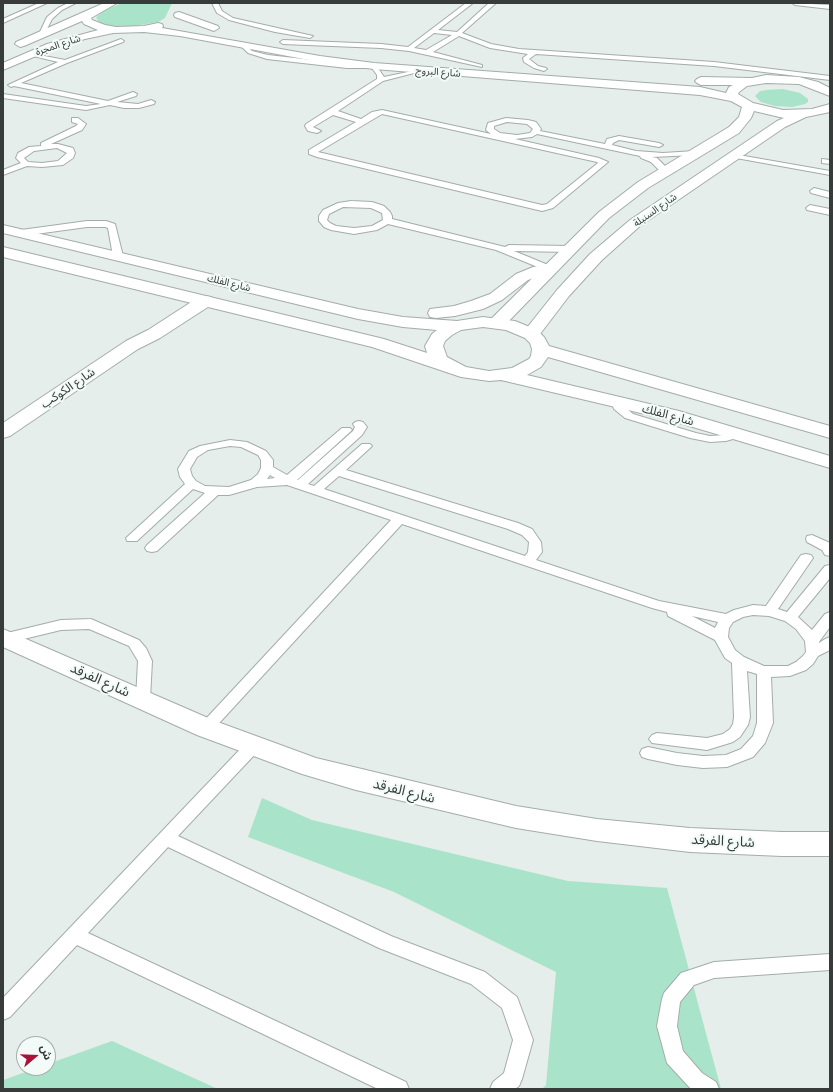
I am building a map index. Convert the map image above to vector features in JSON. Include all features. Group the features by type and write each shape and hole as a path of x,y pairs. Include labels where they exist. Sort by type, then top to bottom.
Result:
{"street":[{"name":"شارع المجرة","path":"10,49 112,3"},
{"path":"89,14 86,18 88,22 103,28 116,30 144,29 168,23 179,15 183,3"},
{"name":"شارع البروج","path":"179,15 217,29 379,58 697,81 752,81 766,79 793,81 814,85 829,91"},
{"name":"شارع البروج","path":"144,29 180,33 350,65 700,91 735,98 749,106 783,114 802,114"},
{"name":"شارع المجرة","path":"3,67 31,54 82,37 116,30"},
{"path":"735,98 732,94 733,90 743,83 752,81"},
{"path":"497,323 550,269 572,249 587,231 616,205 643,185 734,130 745,118 749,106"},
{"path":"802,114 827,110"},
{"name":"شارع السنبلة","path":"531,334 563,293 596,257 615,240 654,209 736,156 781,124 802,114"},
{"name":"شارع الفلك","path":"3,229 380,319 426,325 458,326"},
{"name":"شارع الفلك","path":"3,252 378,343 474,375 503,375 617,401 739,434 830,462"},
{"path":"380,319 455,311 478,305 496,297 522,277 539,270 550,269"},
{"name":"شارع الكوكب","path":"132,345 140,334 184,296"},
{"name":"شارع الكوكب","path":"3,432 132,345 154,334 205,301"},
{"path":"450,367 441,361 436,354 434,346 438,338 446,331 458,326 476,322 497,323 520,328 531,334 538,341 541,349 540,356 535,363 527,368 503,375"},
{"path":"541,349 830,432"},
{"name":"شارع الفرقد","path":"5,638 206,728 253,746 342,775 516,817 597,830 690,840 782,844 830,844"}],"lane":[{"path":"6,20 44,3"},
{"path":"42,34 48,18 60,9 73,3"},
{"path":"215,3 216,8 224,16 240,22 275,30 428,52 480,66"},
{"path":"409,49 470,3"},
{"path":"428,52 458,34 493,3"},
{"path":"795,3 830,7"},
{"path":"6,20 30,16"},
{"path":"41,16 48,18"},
{"path":"433,31 458,34 490,46 535,52 714,64 830,78"},
{"path":"3,88 65,62 121,41"},
{"path":"283,42 381,46"},
{"path":"535,52 526,58 526,61 536,67 544,69"},
{"path":"31,54 65,62"},
{"path":"350,65 358,71 358,74"},
{"path":"374,66 378,71 381,80"},
{"path":"317,131 311,129 309,126 334,112 336,108 381,80 420,70"},
{"path":"14,84 109,104 131,107 151,102"},
{"path":"3,96 86,108 109,104 133,94"},
{"path":"334,112 362,122"},
{"path":"377,113 386,113 502,137 604,162 550,206 542,208 317,155 312,152 377,113"},
{"path":"26,164 20,158 21,155 79,128 82,124 75,120"},
{"path":"536,132 537,129 533,124 521,121 506,120 494,123 489,128 502,137 525,137 536,132 636,153 663,155 696,153"},
{"path":"611,148 608,145 610,141 619,138 659,144"},
{"path":"3,172 26,164 42,165 60,162 70,156 71,153 70,150 65,148 40,147"},
{"path":"636,153 654,160 666,172"},
{"path":"736,156 830,173"},
{"path":"814,191 830,194"},
{"path":"387,221 388,216 386,212 372,205 362,204 341,205 326,212 323,216 323,221 327,225 334,228 354,231 374,228 387,221 499,248 550,269"},
{"path":"810,208 830,212"},
{"path":"21,233 87,224 106,224 112,226 118,256"},
{"path":"499,248 572,249"},
{"path":"255,483 294,483 358,433 361,427 359,424"},
{"path":"294,483 346,430"},
{"path":"216,444 243,444 254,448 267,460 267,468 263,476 255,483 243,488 215,492 202,489 192,484 186,477 184,469 186,462 193,454 204,448 216,444"},
{"path":"316,490 366,446"},
{"path":"267,468 294,483 658,605 728,619"},
{"path":"337,471 513,526 527,532 535,542 535,552 528,561"},
{"path":"132,538 192,484"},
{"path":"152,548 215,492"},
{"path":"206,728 400,518"},
{"path":"812,539 827,548 830,552"},
{"path":"770,611 806,558"},
{"path":"790,618 830,569"},
{"path":"658,605 721,636"},
{"path":"812,646 807,633 801,626 790,618 770,611 753,610 739,613 728,619 722,627 721,636 724,645 730,654 739,661 751,667 764,671 778,672 796,668 808,660 812,646 830,617"},
{"path":"5,638 61,625 91,624 134,644 141,652 145,662 143,699"},
{"path":"812,646 824,647 830,642"},
{"path":"657,739 707,744 718,742 735,733 740,725 742,717 739,661"},
{"path":"648,753 677,759 703,762 727,760 747,753 760,739 765,723 764,671"},
{"path":"3,1011 253,746"},
{"path":"166,838 385,942 478,978 510,1003 523,1040 512,1079 500,1089"},
{"path":"75,935 399,1089"},
{"path":"708,1089 695,1080 674,1056 666,1026 671,999 688,979 714,970 830,962"}],"green space":[{"path":"122,3 172,3 165,18 158,22 117,27 104,25 98,21 96,17 105,10"},
{"path":"783,89 800,93 808,99 808,102 792,107 775,106 761,102 755,96 760,91"},
{"path":"262,798 312,820 568,881 667,888 721,1089 542,1089 546,1085 556,972 394,892 248,837"},
{"path":"112,1041 218,1089 3,1089 3,1080 16,1075 56,1076 56,1061"}]}
